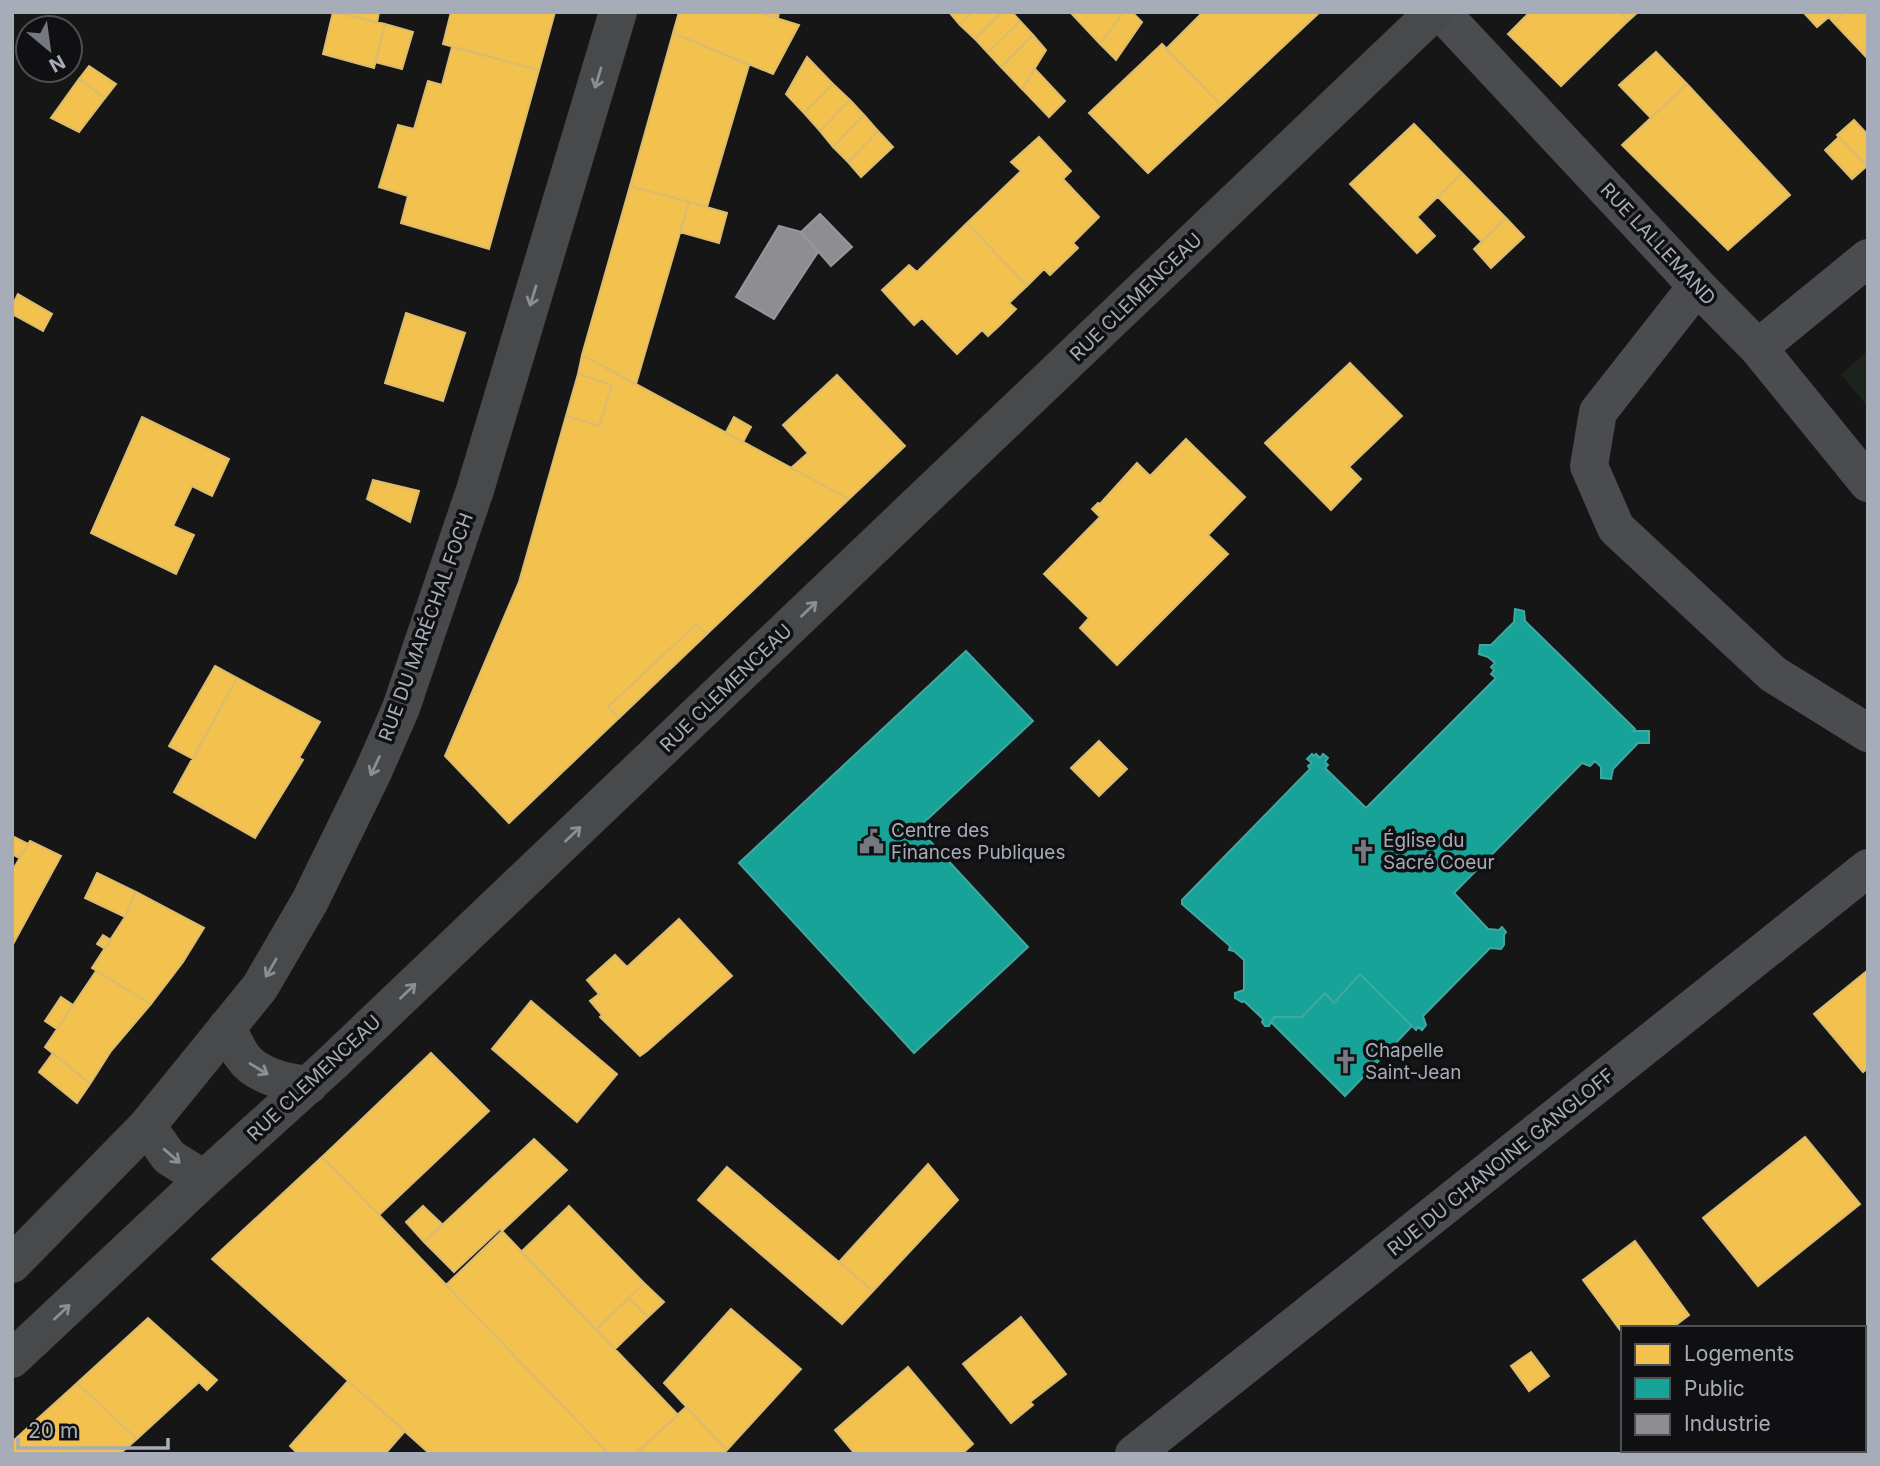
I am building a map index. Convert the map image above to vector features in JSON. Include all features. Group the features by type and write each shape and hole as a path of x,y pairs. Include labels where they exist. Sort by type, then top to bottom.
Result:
{"main road":[{"name":"RUE DU MARÉCHAL FOCH","path":"12,1264 147,1126 260,987 310,901 401,708 475,490 618,12"},
{"name":"RUE CLEMENCEAU","path":"12,1359 204,1179 309,1085 1434,12"},
{"path":"227,1027 244,1060 264,1073 289,1083 309,1085"},
{"path":"147,1126 169,1157 204,1179"}],"street":[{"name":"RUE LALLEMAND","path":"1441,12 1758,348 1868,483"},
{"path":"1758,348 1868,257"},
{"path":"1697,286 1598,412 1589,466 1616,528 1773,674 1868,733"},
{"name":"RUE DU CHANOINE GANGLOFF","path":"1134,1454 1868,868"}],"shaded area":[{"path":"1868,351 1868,407 1841,374"}],"building: Logements":[{"path":"333,12 385,24 374,68 323,54"},
{"path":"340,12 379,12 377,23"},
{"path":"451,12 555,12 539,70 443,44"},
{"path":"679,12 757,12 799,25 773,74 673,33"},
{"path":"757,12 779,12 778,18"},
{"path":"949,12 972,12 960,25"},
{"path":"972,12 1002,12 975,39 960,25"},
{"path":"1002,12 1012,12 1020,21 988,53 975,39"},
{"path":"1070,12 1124,12 1100,44"},
{"path":"1124,12 1132,12 1142,22 1116,60 1100,44"},
{"path":"1203,12 1320,12 1221,105 1166,49"},
{"path":"1530,12 1620,12 1628,21 1561,86 1508,34"},
{"path":"1620,12 1638,12 1628,21"},
{"path":"1824,12 1829,17 1817,27 1805,14"},
{"path":"1824,12 1845,12 1834,23"},
{"path":"1845,12 1868,12 1868,59 1834,23"},
{"path":"1020,21 1033,35 1001,67 988,53"},
{"path":"385,24 413,32 402,69 375,62"},
{"path":"673,33 749,65 707,207 630,186"},
{"path":"1033,35 1046,50 1022,89 1001,67"},
{"path":"1162,44 1221,105 1148,173 1089,113"},
{"path":"452,47 539,70 489,249 401,223 408,196 379,187 398,125 414,129 428,81 442,85"},
{"path":"1656,52 1687,84 1651,118 1619,85"},
{"path":"807,57 833,84 804,113 786,94"},
{"path":"89,66 116,84 105,98 84,83 84,72"},
{"path":"1035,69 1065,101 1049,117 1022,89"},
{"path":"84,83 105,98 79,132 51,118 75,84"},
{"path":"833,84 850,100 820,131 804,113"},
{"path":"1687,84 1790,195 1728,250 1622,145"},
{"path":"850,100 864,115 833,147 820,131"},
{"path":"864,115 878,131 848,162 833,147"},
{"path":"1854,120 1868,135 1867,166 1837,135"},
{"path":"1414,124 1462,173 1417,217 1435,236 1417,253 1350,184"},
{"path":"878,131 893,147 861,177 848,162"},
{"path":"1039,137 1071,171 1063,179 1099,217 1073,243 1078,248 1050,275 1044,269 1027,286 967,223 1021,171 1011,162"},
{"path":"1839,137 1867,166 1852,179 1825,150"},
{"path":"1462,173 1506,218 1482,242 1438,197"},
{"path":"630,186 689,202 636,384 582,355"},
{"path":"689,202 727,213 719,243 680,232"},
{"path":"1506,218 1524,237 1491,268 1474,249"},
{"path":"967,223 1027,286 1009,303 1016,309 1000,325 988,336 982,330 957,354 922,318 914,325 882,290 909,265 917,272"},
{"path":"18,294 52,314 43,331 12,314 12,306"},
{"path":"406,313 465,333 443,401 385,383"},
{"path":"582,355 849,499 707,634 696,624 608,707 619,718 509,823 445,756 519,582 566,416 599,426 612,385 578,374"},
{"path":"1350,363 1402,416 1349,467 1361,479 1331,510 1265,443"},
{"path":"578,374 612,385 599,426 566,416"},
{"path":"837,375 905,446 849,499 791,468 808,453 783,425"},
{"path":"142,417 229,459 212,496 192,486 173,526 194,535 176,574 91,533"},
{"path":"734,417 751,427 743,442 726,432"},
{"path":"1186,439 1245,497 1208,535 1228,554 1117,665 1080,628 1089,618 1044,574 1100,517 1092,509 1100,504 1137,463 1150,476"},
{"path":"373,480 419,491 410,522 367,499"},
{"path":"696,624 707,634 619,718 608,707"},
{"path":"215,666 237,678 193,759 169,746"},
{"path":"237,678 320,722 299,758 303,760 255,838 174,792"},
{"path":"1099,741 1127,769 1099,796 1071,768"},
{"path":"12,836 28,844 19,858 12,854"},
{"path":"30,841 61,856 12,946 12,871"},
{"path":"97,873 136,892 125,917 85,898"},
{"path":"136,892 204,928 183,962 151,1004 92,968 125,917"},
{"path":"679,919 732,976 640,1056 600,1017 602,1015 590,1001 599,994 587,980 615,955 627,967"},
{"path":"103,935 111,940 105,949 97,944"},
{"path":"1868,970 1868,1068 1863,1072 1814,1014"},
{"path":"96,971 151,1004 111,1051 90,1084 45,1047"},
{"path":"61,997 73,1005 57,1029 45,1021"},
{"path":"531,1001 617,1074 577,1122 492,1049"},
{"path":"53,1053 90,1084 77,1103 39,1072"},
{"path":"431,1053 489,1111 379,1215 322,1157"},
{"path":"1805,1137 1860,1204 1758,1286 1703,1218"},
{"path":"534,1139 567,1170 454,1272 424,1242"},
{"path":"322,1157 609,1454 430,1454 212,1259"},
{"path":"928,1164 958,1200 873,1291 839,1262"},
{"path":"727,1167 873,1291 842,1324 698,1200"},
{"path":"423,1206 442,1224 424,1242 406,1222"},
{"path":"569,1206 644,1283 596,1330 521,1252"},
{"path":"502,1231 678,1415 635,1454 609,1454 446,1285"},
{"path":"1635,1241 1689,1315 1675,1326 1621,1326 1621,1331 1583,1280"},
{"path":"644,1283 664,1302 648,1317 629,1298"},
{"path":"629,1298 648,1317 615,1349 596,1330"},
{"path":"731,1309 801,1369 727,1450 664,1383"},
{"path":"1021,1317 1066,1374 1030,1402 1033,1405 1011,1423 963,1364"},
{"path":"148,1318 217,1380 207,1390 199,1382 137,1439 77,1383"},
{"path":"1531,1352 1549,1376 1529,1391 1511,1366"},
{"path":"908,1367 973,1444 962,1454 855,1454 835,1430"},
{"path":"348,1381 405,1431 385,1454 298,1454 290,1446"},
{"path":"77,1383 137,1439 122,1452 124,1454 12,1454 12,1442"},
{"path":"686,1407 727,1450 723,1454 635,1454"}],"building: Public":[{"name":"Église du Sacré Coeur","path":"1515,609 1524,611 1525,621 1635,729 1633,731 1649,731 1649,743 1638,743 1613,769 1611,779 1601,778 1601,767 1595,761 1590,766 1582,763 1454,893 1488,929 1499,930 1502,927 1506,932 1504,945 1501,949 1490,948 1423,1016 1426,1025 1422,1030 1418,1027 1416,1030 1360,974 1334,1003 1325,993 1302,1017 1274,1017 1269,1026 1265,1026 1263,1019 1244,1001 1235,998 1235,993 1244,990 1244,960 1229,950 1230,946 1182,904 1182,900 1310,769 1308,766 1312,763 1307,759 1312,754 1320,758 1323,754 1328,758 1325,768 1366,808 1496,678 1491,674 1494,670 1491,667 1495,663 1479,654 1480,645 1491,645 1514,622"},
{"path":"966,651 1033,721 918,828 1028,947 914,1053 739,863"},
{"name":"Chapelle Saint-Jean","path":"1360,974 1412,1026 1345,1096 1271,1022 1274,1017 1302,1017 1325,993 1334,1003"}],"building: Industrie":[{"path":"820,214 852,247 831,266 801,232"},
{"path":"779,226 801,232 818,252 774,319 736,297"}],"place":[{"name":"Centre des Finances Publiques","path":"871,841"},
{"name":"Église du Sacré Coeur","path":"1363,851"},
{"name":"Chapelle Saint-Jean","path":"1345,1061"}]}
